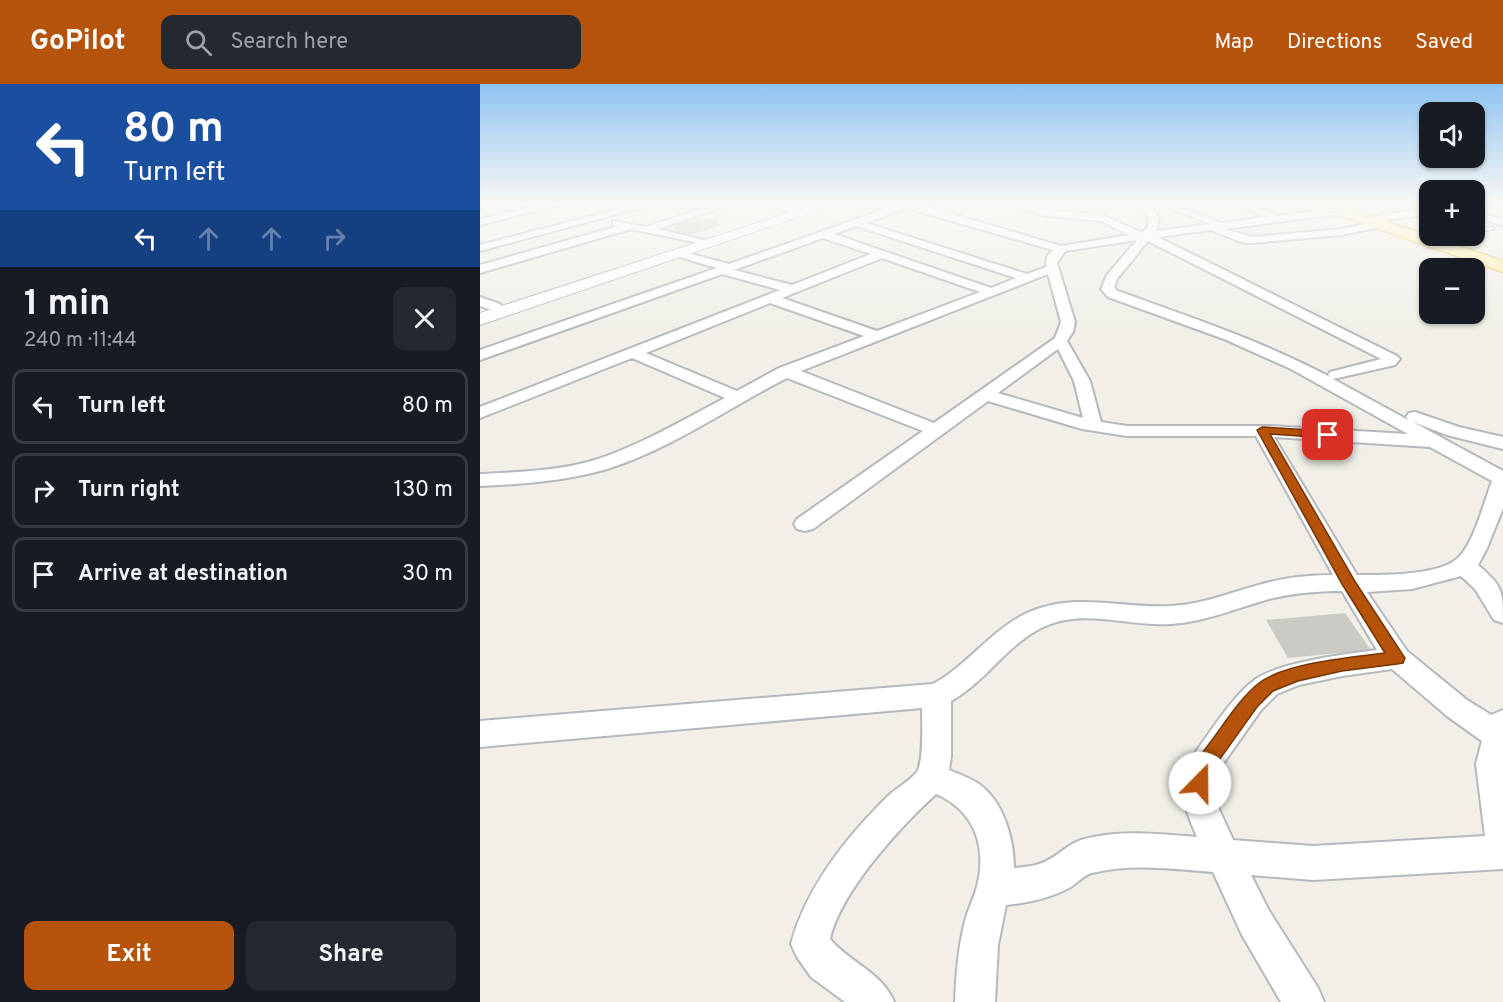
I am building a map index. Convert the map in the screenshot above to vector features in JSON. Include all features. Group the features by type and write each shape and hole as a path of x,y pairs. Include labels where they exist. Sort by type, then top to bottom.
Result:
{"main road":[{"path":"485,306 687,246"},
{"path":"480,319 704,246"},
{"path":"1446,246 1503,267"},
{"path":"1466,246 1503,258"}],"street":[{"path":"480,269 561,246"},
{"path":"480,355 790,246"},
{"path":"858,246 992,292"},
{"path":"927,246 1028,278"},
{"path":"1051,246 1062,249 1085,246"},
{"path":"480,734 937,695 955,688 998,645 1036,618 1055,612 1083,610 1170,616 1201,611 1299,585 1404,583 1436,577 1464,566 1477,545 1503,478 1298,366 1229,336 1113,294 1107,289 1111,278 1140,246"},
{"path":"1143,246 1122,283 1122,287 1127,292 1269,342 1419,418 1453,430 1503,442"},
{"path":"1166,246 1392,358 1390,362 1336,375"},
{"path":"805,524 1060,341 1066,332 1068,322 1051,269 1053,257 1062,249"},
{"path":"680,254 792,289"},
{"path":"480,413 882,254"},
{"path":"480,480 567,472 603,463 680,428 785,371 1051,269"},
{"path":"769,298 879,336"},
{"path":"1060,341 1076,363 1090,404 1093,426"},
{"path":"631,352 738,397"},
{"path":"785,371 937,430"},
{"path":"987,395 1093,426 1143,432 1262,430 1436,441"},
{"path":"1262,430 1350,584 1397,658 1457,708 1501,728 1492,764 1503,842"},
{"path":"1464,566 1484,583 1503,614"},
{"path":"1304,1002 1255,922 1198,798 1203,767 1251,702 1267,686 1295,675 1342,664 1397,658"},
{"path":"874,1002 866,993 825,963 810,944 816,920 841,877 897,809 932,778 936,756 937,695"},
{"path":"932,778 957,788 972,798 987,818 997,849 994,888 986,910 977,959 975,1002"},
{"path":"994,888 1029,885 1058,875 1082,857 1137,849 1313,863 1503,852"}],"building":[{"path":"1345,613 1371,650 1288,658 1266,620"}],"route":[{"path":"1200,783 1203,767 1251,702 1267,686 1295,675 1342,664 1397,658 1350,584 1262,430 1328,435"}]}
